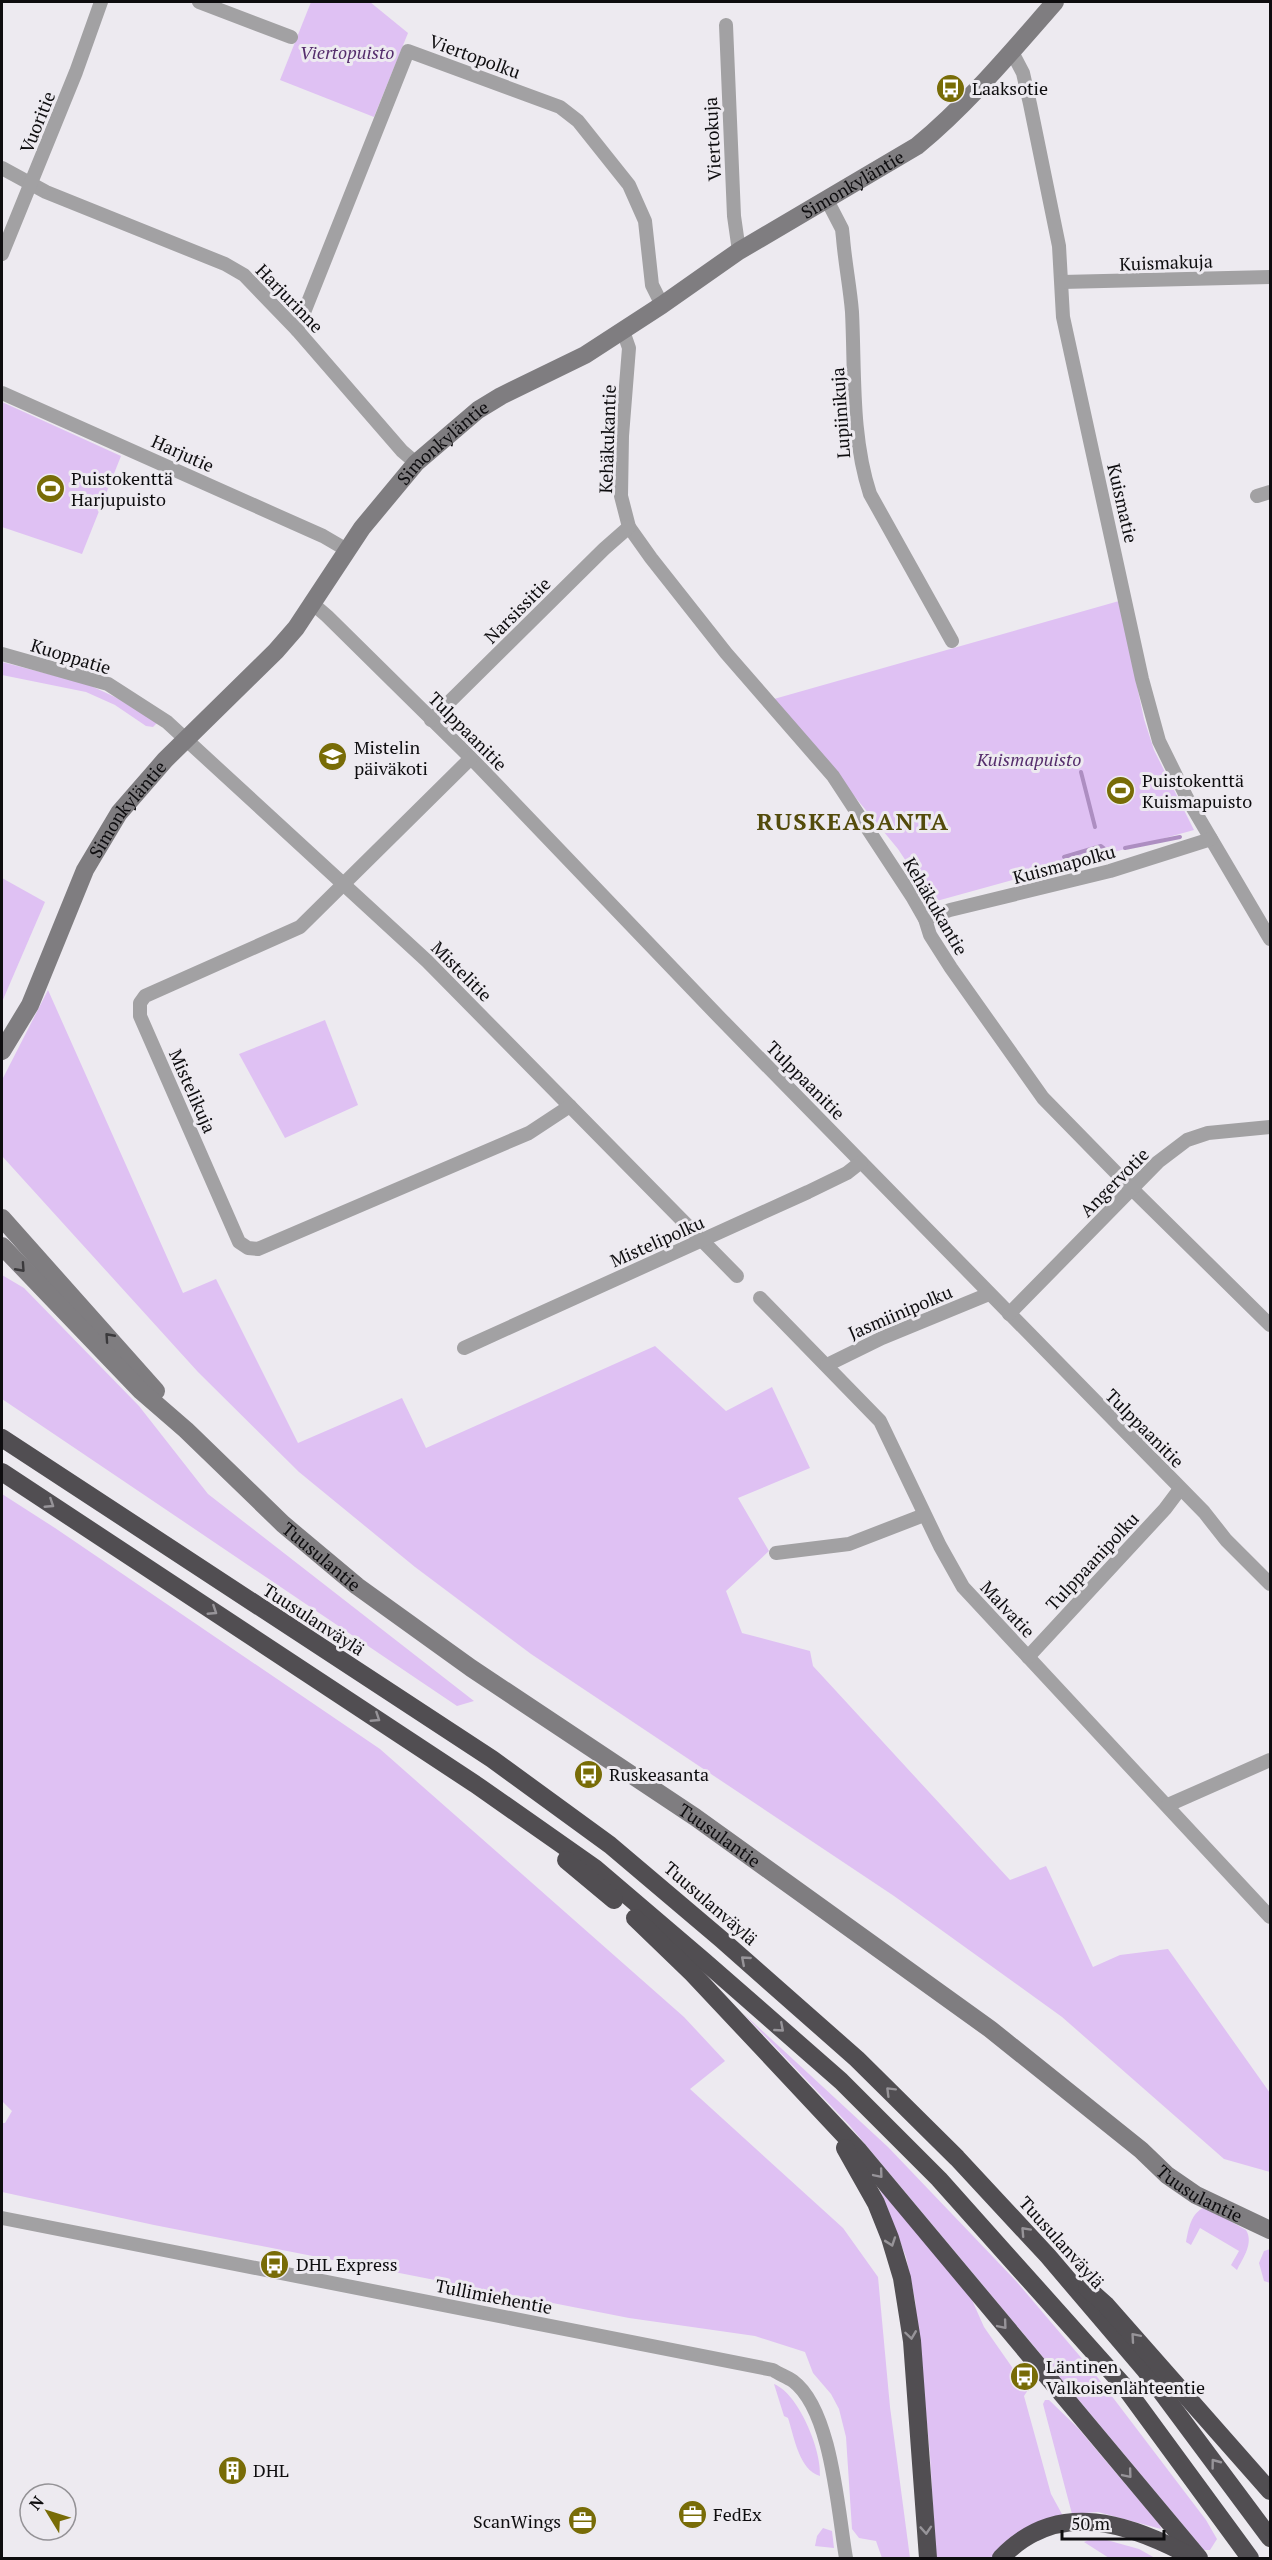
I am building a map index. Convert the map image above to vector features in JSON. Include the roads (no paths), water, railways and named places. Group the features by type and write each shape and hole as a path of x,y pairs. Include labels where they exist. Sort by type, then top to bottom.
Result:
{"highway":[{"name":"Tuusulanväylä","path":"2,1438 492,1759 610,1845 857,2059 957,2158 1048,2256 1144,2370 1270,2538"},
{"path":"2,1472 475,1784 595,1868 841,2081 939,2179 1124,2386 1250,2559"},
{"path":"475,1784 641,1923 812,2099 859,2151 1197,2559"},
{"path":"812,2099 842,2142 876,2203 902,2278 912,2342 928,2559"},
{"path":"1048,2256 1106,2304 1270,2491"},
{"path":"1001,2559 1033,2533 1053,2525 1080,2522 1112,2524 1135,2530 1197,2559"}],"main road":[{"name":"Simonkyläntie","path":"2,1052 30,1005 68,908 101,841 138,789 276,651 312,604 347,550 416,463 477,410 570,363 623,331 739,251 917,146 937,130 1055,2"},
{"name":"Tuusulantie","path":"2,1218 150,1382 186,1431"},
{"name":"Tuusulantie","path":"2,1246 141,1391 283,1524 357,1586 471,1668 695,1817 990,2029 1141,2150 1231,2202 1267,2228"}],"street":[{"name":"Vuoritie","path":"2,254 101,2"},
{"path":"199,2 291,37"},
{"name":"Viertokuja","path":"726,25 734,216 739,251"},
{"name":"Viertopolku","path":"297,330 408,51 560,107 578,121 629,185 645,221 652,285 662,305"},
{"name":"Kuismatie","path":"1012,51 1023,73 1030,104 1059,246 1063,317 1142,679 1162,749 1187,798 1270,939"},
{"name":"Harjurinne","path":"2,168 46,192 225,264 244,275 297,330 399,448 416,463"},
{"name":"Lupiinikuja","path":"827,200 842,229 852,309 857,437 864,475 873,501 952,641"},
{"name":"Kuismakuja","path":"1062,282 1270,277"},
{"name":"Kehäkukantie","path":"623,331 629,348 622,436 621,496 629,527 730,658 833,777 925,919 930,935 951,968 1043,1098 1270,1325"},
{"name":"Harjutie","path":"2,393 322,536 347,550"},
{"name":"Narsissitie","path":"431,720 629,527"},
{"name":"Tulppaanitie","path":"312,604 327,616 471,759 1270,1584"},
{"name":"Kuoppatie","path":"2,654 108,684 167,722 186,739"},
{"name":"Mistelitie","path":"186,739 427,961 702,1240"},
{"name":"Mistelikuja","path":"471,759 300,927 145,996 140,1003 140,1016 239,1242 248,1248 258,1249 529,1133 570,1106"},
{"name":"Kuismapolku","path":"925,919 950,910 1110,871 1211,839"},
{"name":"Angervotie","path":"1010,1314 1158,1162 1187,1140 1208,1133 1270,1127"},
{"name":"Mistelipolku","path":"464,1348 847,1173 861,1162"},
{"path":"702,1240 738,1276"},
{"name":"Jasmiinipolku","path":"827,1365 882,1338 989,1294"},
{"name":"Malvatie","path":"760,1298 880,1420 924,1515 963,1587 1270,1917"},
{"name":"Tulppaanipolku","path":"1028,1657 1166,1509 1180,1489"},
{"path":"776,1553 849,1544 924,1515"},
{"path":"1168,1805 1270,1760"},
{"name":"Tullimiehentie","path":"2,2218 773,2370 794,2382 810,2403 829,2449 846,2559"}],"waterway":[{"path":"1081,772 1095,827"},
{"path":"1125,848 1180,837"},
{"path":"1064,857 1101,846 1110,853"}],"place":[{"name":"Laaksotie","path":"951,88"},
{"name":"Puistokenttä Harjupuisto","path":"50,488"},
{"name":"Mistelin päiväkoti","path":"333,757"},
{"name":"Puistokenttä Kuismapuisto","path":"1121,790"},
{"name":"Ruskeasanta","path":"588,1774"},
{"name":"DHL Express","path":"275,2264"},
{"name":"Läntinen Valkoisenlähteentie","path":"1025,2376"},
{"name":"DHL","path":"232,2470"},
{"name":"FedEx","path":"692,2514"},
{"name":"ScanWings","path":"582,2521"}],"district":[{"name":"RUSKEASANTA","path":"853,821"}],"park label":[{"name":"Viertopuisto","path":"347,52"},
{"name":"Kuismapuisto","path":"1029,759"}]}
